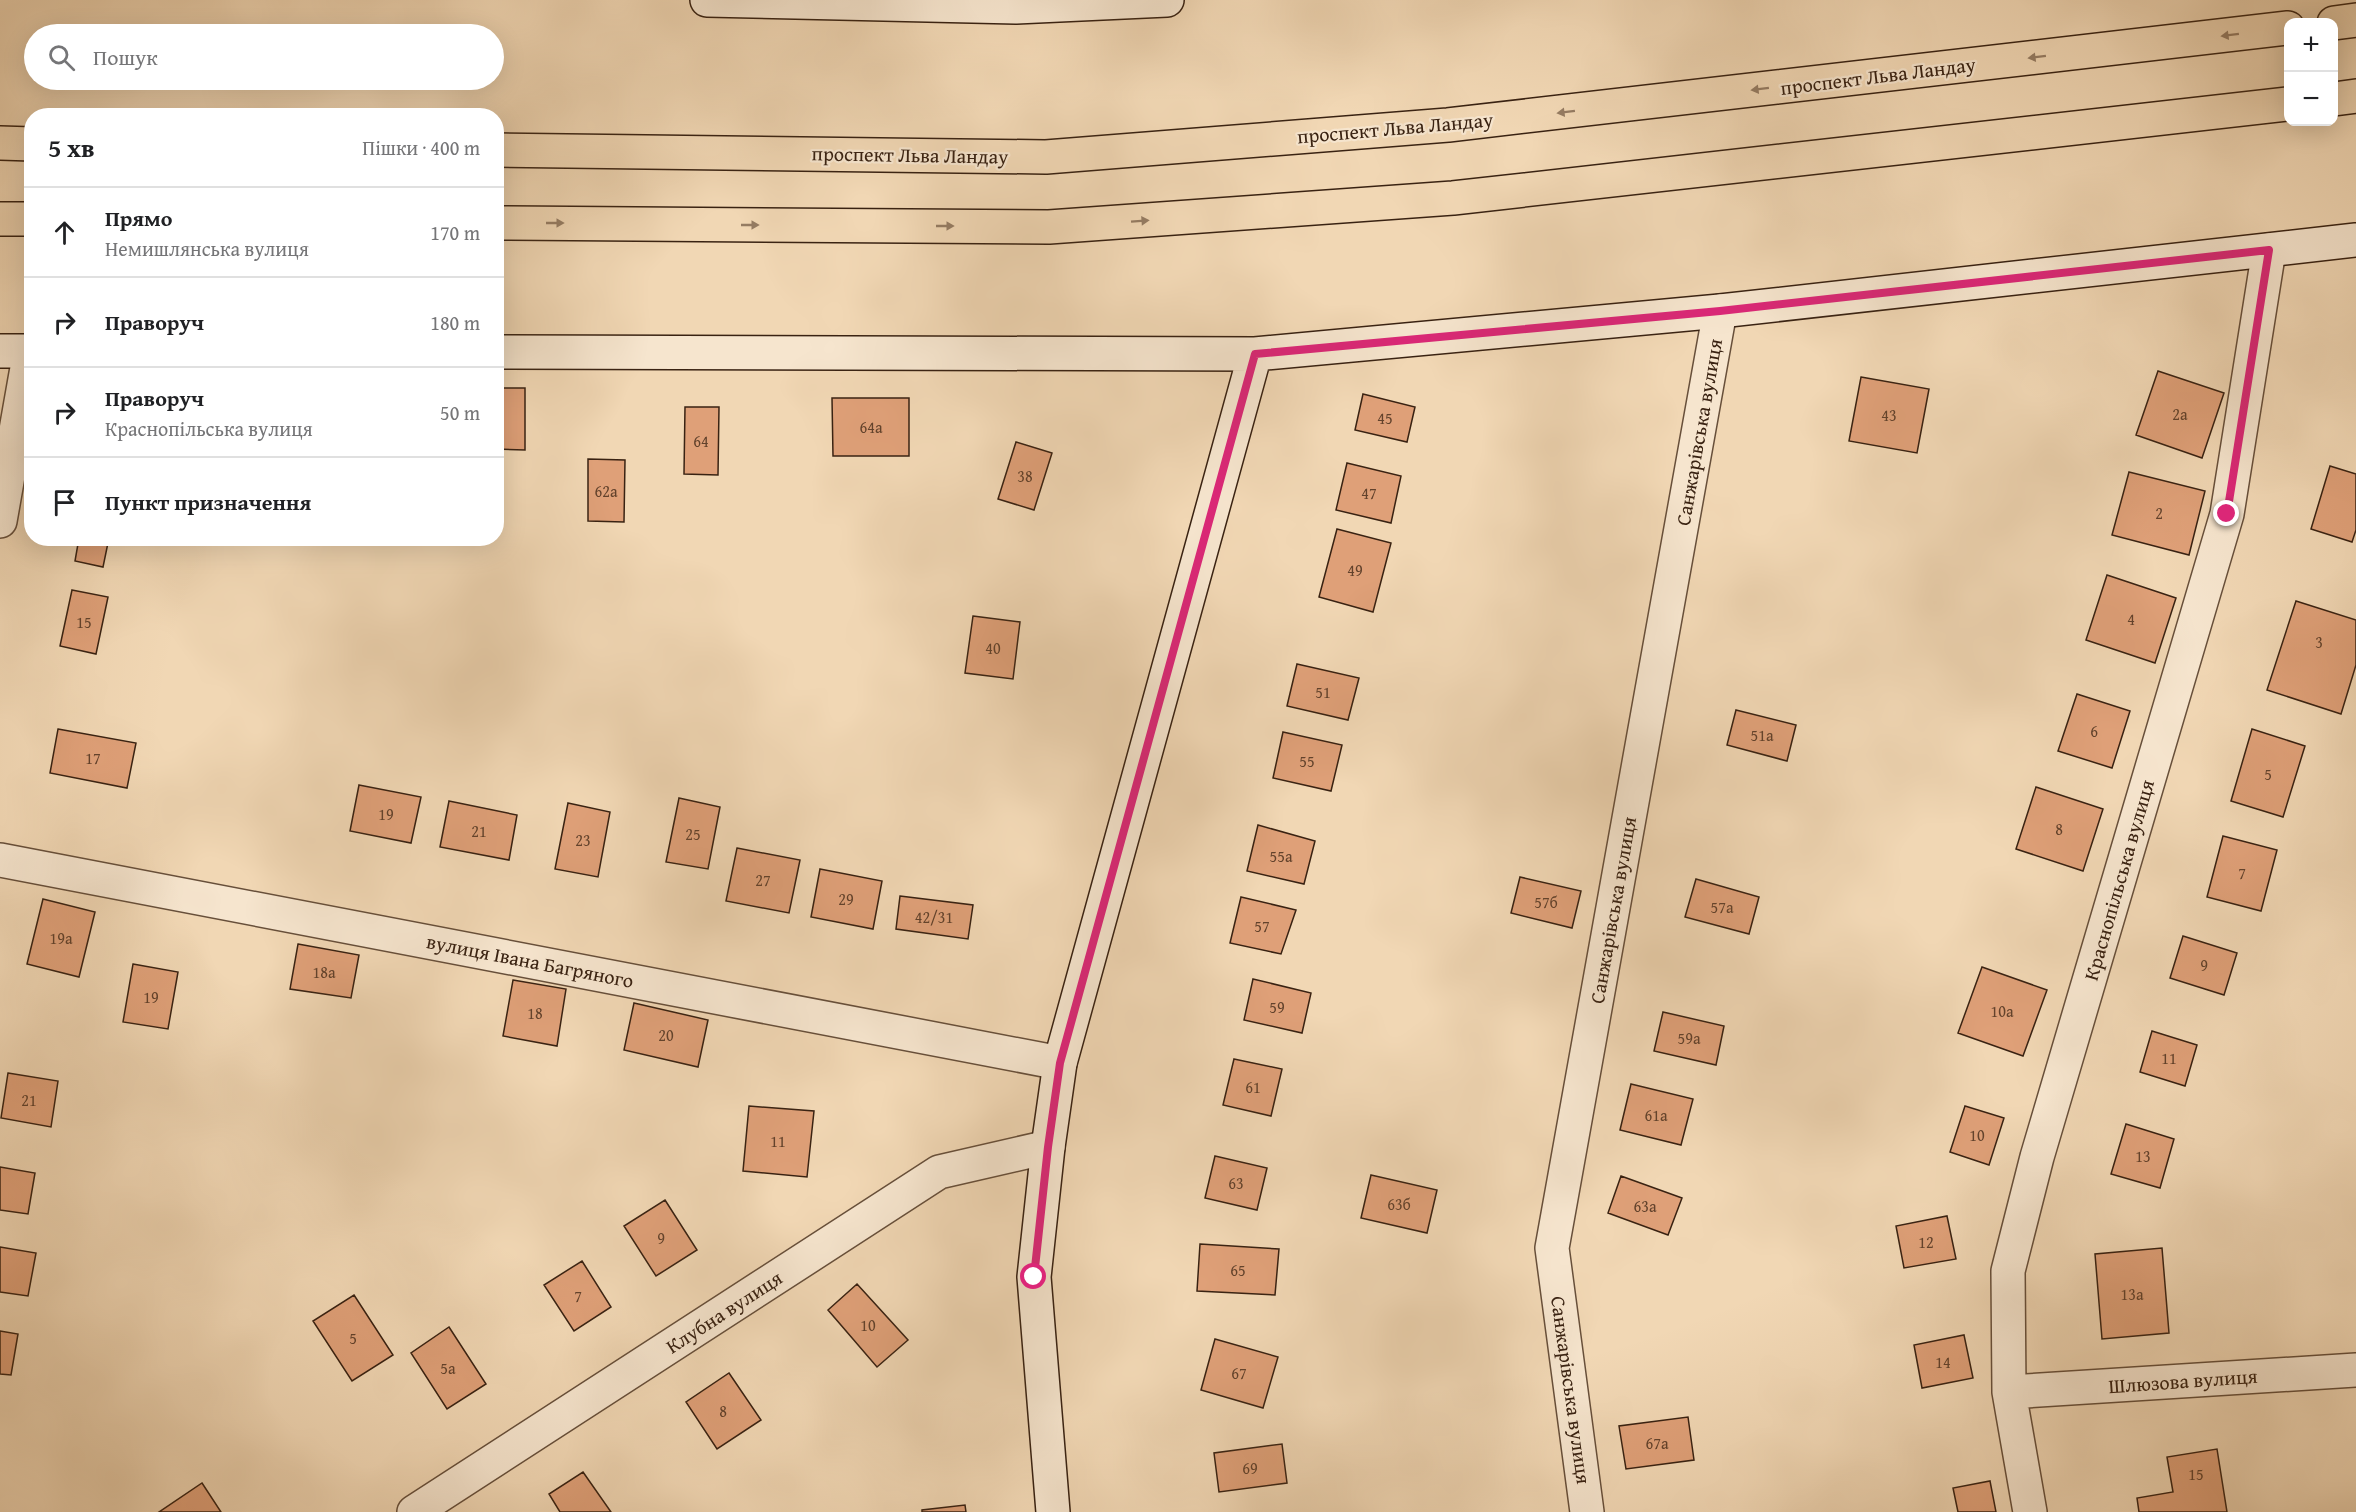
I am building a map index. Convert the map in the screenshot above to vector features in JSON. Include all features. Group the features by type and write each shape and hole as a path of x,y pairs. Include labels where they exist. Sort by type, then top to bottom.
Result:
{"main road":[{"path":"2338,22 2356,20"},
{"name":"проспект Льва Ландау","path":"504,150 1046,157 1448,125 2284,29"},
{"path":"2338,98 2356,96"},
{"path":"504,223 1049,227 1453,198 2284,105"},
{"path":"0,143 24,144"},
{"path":"0,219 24,219"}],"street":[{"path":"707,0 1016,7 1167,0"},
{"path":"504,352 1255,354 1720,311 2356,240"},
{"name":"Краснопільська вулиця","path":"2030,1512 2009,1392 2008,1271 2040,1147 2227,514 2269,250"},
{"name":"Санжарівська вулиця","path":"1587,1512 1552,1248 1720,311"},
{"path":"0,521 20,351"},
{"path":"1053,1512 1034,1277 1060,1063 1255,354"},
{"name":"вулиця Івана Багряного","path":"0,860 1060,1063"},
{"name":"Клубна вулиця","path":"414,1512 939,1172 1048,1147"},
{"name":"Шлюзова вулиця","path":"2009,1392 2356,1370"}],"building":[{"path":"2158,371 2224,393 2202,458 2136,435"},
{"path":"1861,377 1929,389 1917,453 1849,441"},
{"path":"504,388 525,388 525,450 504,449"},
{"path":"1363,394 1415,407 1407,442 1355,430"},
{"path":"832,398 909,398 909,456 833,456"},
{"path":"685,407 719,407 718,475 684,474"},
{"path":"1016,442 1052,453 1034,510 998,499"},
{"path":"588,459 625,460 624,522 588,521"},
{"path":"1347,463 1401,476 1391,523 1336,510"},
{"path":"2330,466 2356,474 2356,530 2352,542 2311,529"},
{"path":"2129,472 2205,491 2189,555 2112,535"},
{"path":"1337,529 1391,543 1373,612 1319,597"},
{"path":"78,546 107,546 103,567 75,561"},
{"path":"2107,575 2176,598 2155,663 2086,640"},
{"path":"72,590 108,597 96,654 60,646"},
{"path":"2296,601 2356,620 2356,665 2341,714 2267,690"},
{"path":"973,616 1020,622 1013,679 965,673"},
{"path":"1297,664 1359,678 1348,720 1287,706"},
{"path":"2077,694 2130,711 2112,768 2058,751"},
{"path":"1736,710 1796,725 1787,761 1727,745"},
{"path":"58,729 136,743 127,788 50,773"},
{"path":"2252,729 2305,746 2283,817 2231,801"},
{"path":"1283,732 1342,745 1331,791 1273,778"},
{"path":"359,785 421,797 411,843 350,831"},
{"path":"2036,787 2103,809 2083,871 2016,849"},
{"path":"679,798 720,807 708,869 666,862"},
{"path":"449,801 517,815 509,860 440,847"},
{"path":"568,803 610,812 598,877 555,869"},
{"path":"1258,825 1315,841 1304,884 1247,871"},
{"path":"2223,836 2277,850 2261,911 2207,897"},
{"path":"737,848 800,860 789,913 726,901"},
{"path":"820,869 882,881 873,929 811,917"},
{"path":"1520,877 1581,891 1572,928 1511,913"},
{"path":"1696,879 1759,897 1749,934 1685,917"},
{"path":"900,896 973,905 968,939 896,929"},
{"path":"1241,897 1296,910 1281,954 1230,943"},
{"path":"43,899 95,912 79,977 27,964"},
{"path":"2183,936 2237,953 2224,995 2170,978"},
{"path":"298,944 359,955 351,998 290,989"},
{"path":"133,964 178,972 168,1029 123,1022"},
{"path":"1982,967 2047,990 2023,1056 1958,1033"},
{"path":"1253,979 1311,993 1302,1033 1244,1020"},
{"path":"513,980 566,989 557,1046 503,1036"},
{"path":"634,1003 708,1020 698,1067 624,1050"},
{"path":"1663,1012 1724,1026 1716,1065 1654,1051"},
{"path":"2152,1031 2197,1045 2185,1086 2140,1072"},
{"path":"1234,1059 1282,1069 1271,1116 1223,1105"},
{"path":"8,1073 58,1081 51,1127 1,1118"},
{"path":"1631,1084 1693,1099 1681,1145 1620,1130"},
{"path":"749,1106 814,1111 807,1177 743,1171"},
{"path":"1965,1106 2004,1118 1989,1165 1950,1152"},
{"path":"2126,1124 2174,1139 2160,1188 2111,1174"},
{"path":"1215,1156 1267,1168 1257,1210 1205,1198"},
{"path":"0,1167 35,1173 28,1214 0,1210"},
{"path":"1371,1175 1437,1190 1427,1233 1361,1218"},
{"path":"1621,1176 1682,1198 1668,1235 1608,1213"},
{"path":"665,1200 697,1250 656,1276 624,1226"},
{"path":"1947,1216 1956,1259 1904,1268 1896,1226"},
{"path":"1200,1244 1279,1249 1275,1295 1197,1291"},
{"path":"0,1247 36,1253 28,1296 0,1292"},
{"path":"2162,1248 2169,1333 2102,1339 2095,1254"},
{"path":"582,1261 611,1307 574,1331 544,1285"},
{"path":"857,1284 908,1340 877,1367 828,1310"},
{"path":"354,1295 393,1355 352,1381 313,1321"},
{"path":"449,1327 486,1384 447,1409 411,1353"},
{"path":"0,1331 18,1334 11,1375 0,1374"},
{"path":"1964,1335 1973,1378 1922,1388 1914,1345"},
{"path":"1215,1339 1278,1357 1263,1408 1201,1390"},
{"path":"729,1373 761,1420 717,1449 686,1402"},
{"path":"1688,1417 1694,1460 1626,1469 1619,1426"},
{"path":"1282,1444 1287,1483 1219,1492 1214,1453"},
{"path":"2217,1449 2227,1512 2139,1512 2137,1498 2173,1492 2167,1457"},
{"path":"583,1472 611,1512 560,1512 549,1494"},
{"path":"1990,1481 1996,1512 1958,1512 1953,1488"},
{"path":"202,1483 221,1512 159,1512"},
{"path":"965,1505 966,1512 922,1512 922,1510"}],"route":[{"path":"1034,1277 1060,1063 1255,354 1720,311 2269,250 2227,514"}]}
